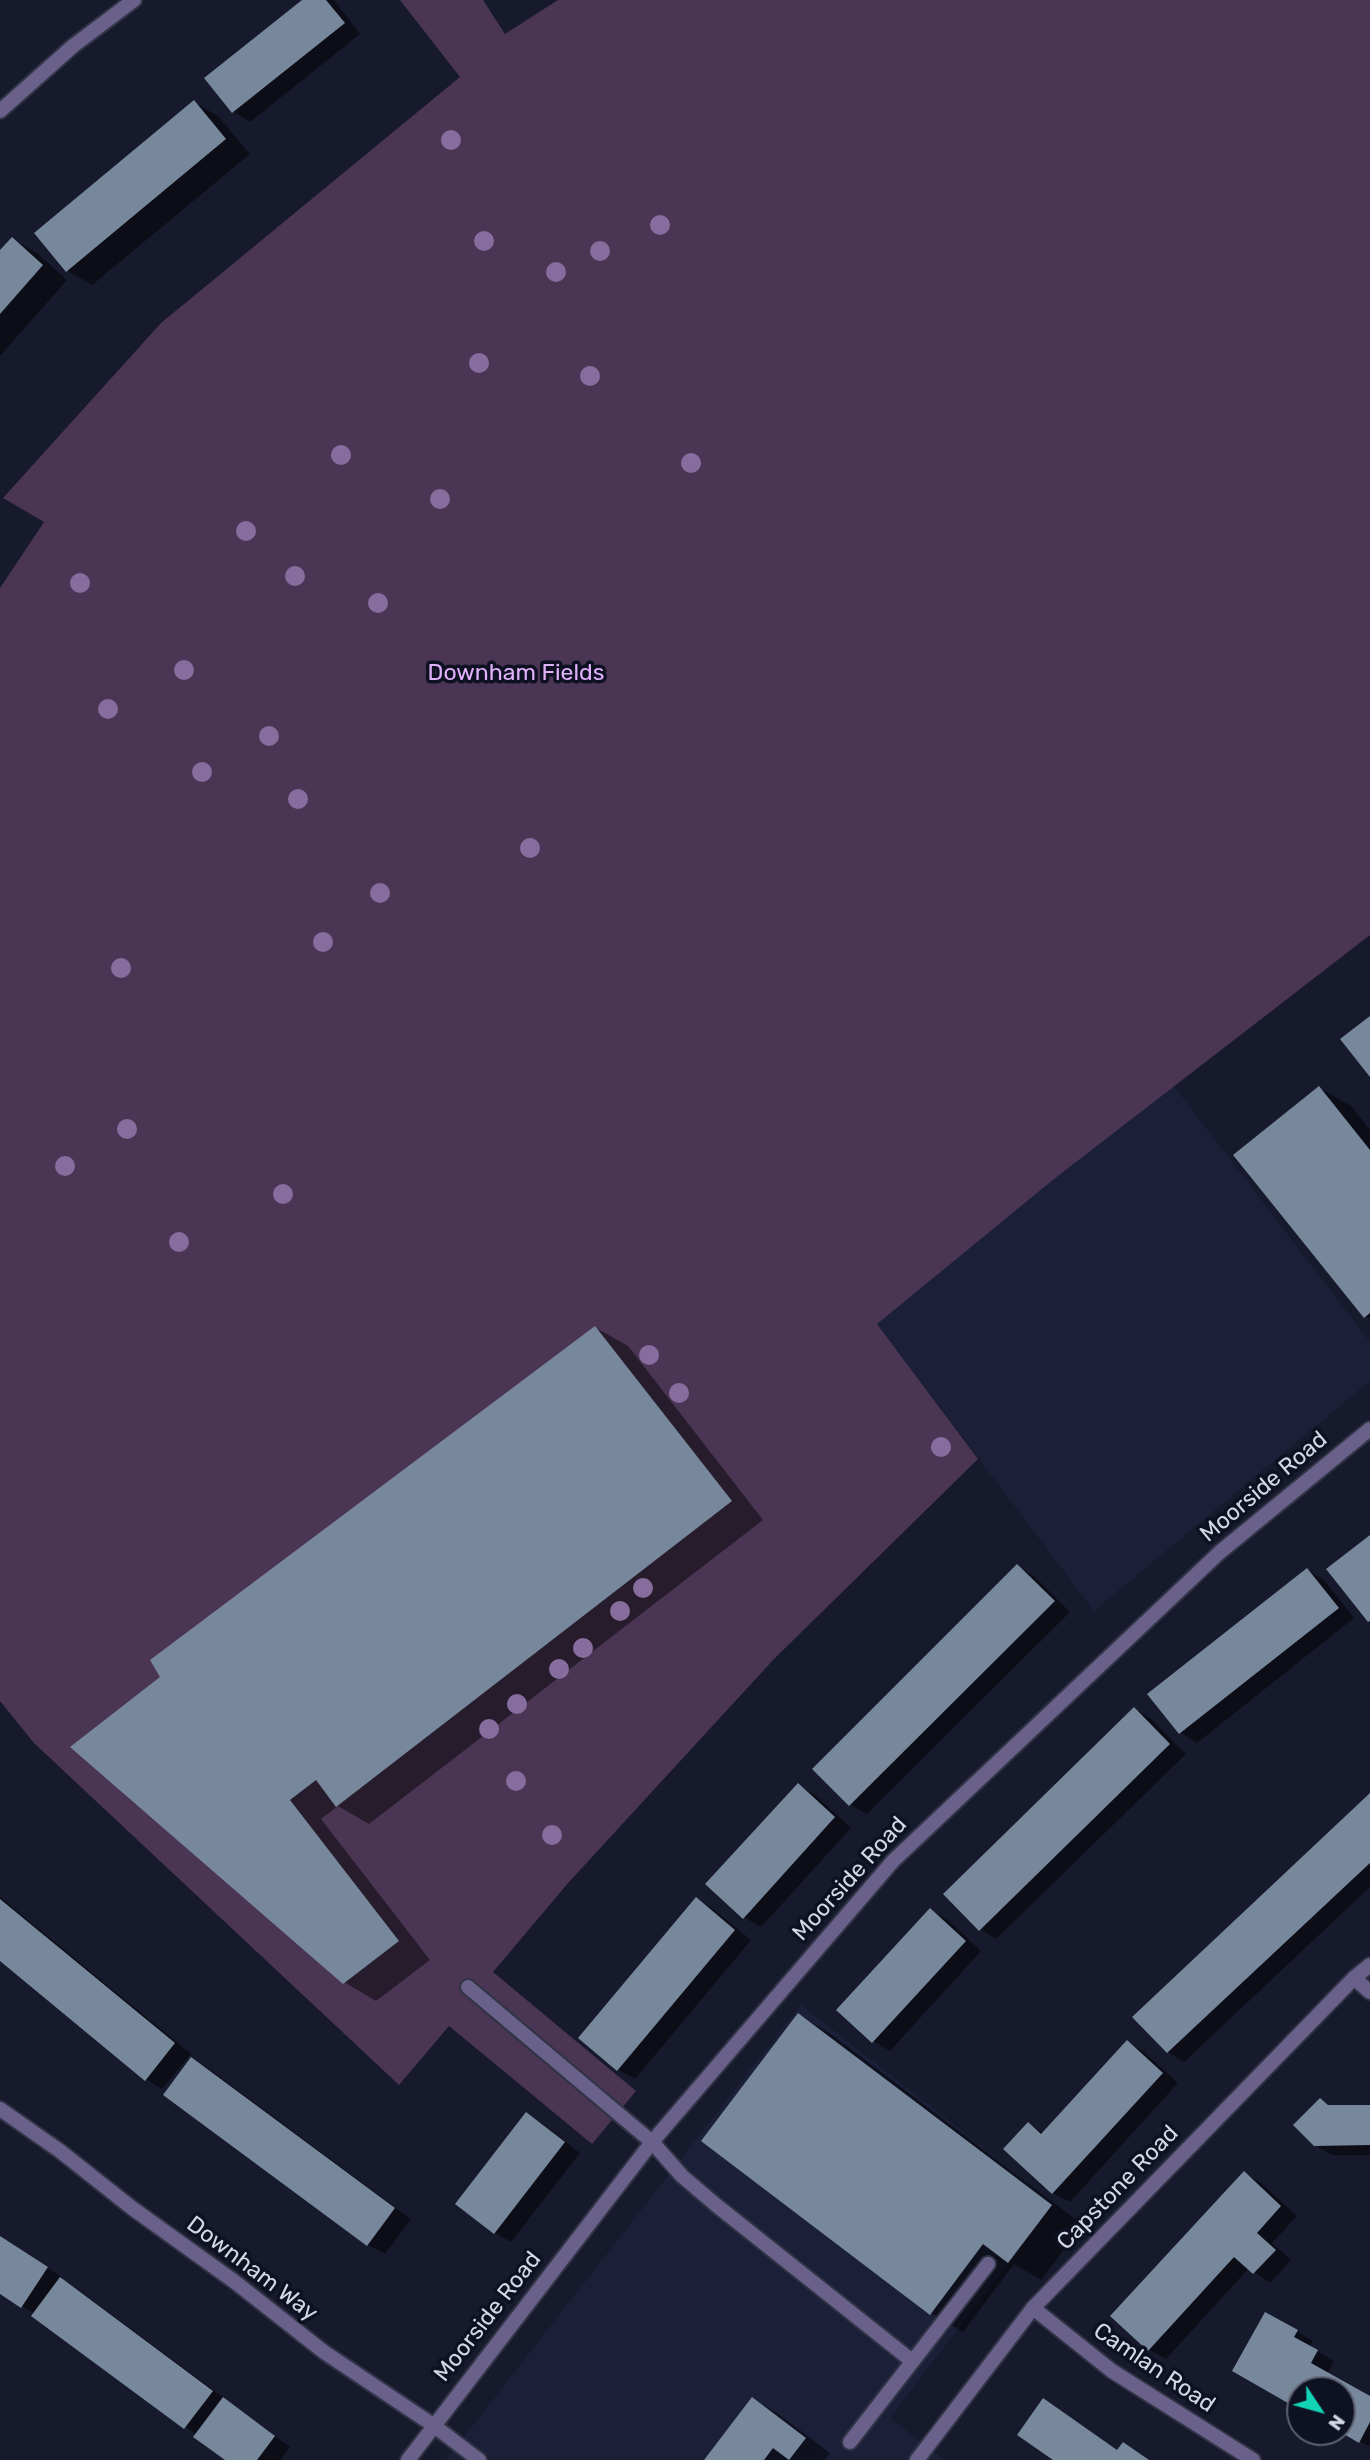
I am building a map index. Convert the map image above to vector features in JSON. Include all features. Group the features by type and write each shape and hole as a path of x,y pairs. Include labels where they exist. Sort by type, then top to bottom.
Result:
{"street":[{"path":"0,111 73,46 134,0"},
{"name":"Moorside Road","path":"408,2460 652,2142 893,1861 1220,1552 1370,1429"},
{"name":"Capstone Road","path":"917,2460 1033,2308 1354,1978 1370,1965"},
{"path":"1354,1978 1370,1992"},
{"path":"468,1987 652,2142 682,2176 707,2198 912,2361"},
{"name":"Downham Way","path":"0,2109 235,2282 324,2352 480,2460"},
{"path":"850,2442 988,2264"},
{"name":"Camlan Road","path":"1033,2308 1112,2371 1253,2460"}],"shaded area":[{"path":"1245,1031 1174,1086 1370,1342 1370,1381 1094,1611 877,1324 986,1097"},
{"path":"801,2005 1054,2203 890,2418 944,2460 446,2460"}],"green space":[{"name":"Downham Fields","path":"400,0 483,0 505,34 558,0 1370,0 1370,935 1054,1179 877,1324 978,1459 774,1659 569,1882 493,1972 636,2091 592,2144 449,2026 399,2085 34,1743 0,1701 0,588 44,522 3,498 161,323 460,77"}],"building":[{"path":"302,0 326,0 345,23 232,113 204,78"},
{"path":"194,100 226,139 66,272 34,233"},
{"path":"12,237 43,265 0,314 0,250"},
{"path":"1370,1016 1370,1077 1340,1039"},
{"path":"1319,1086 1370,1150 1370,1313 1364,1318 1233,1155"},
{"path":"595,1326 732,1501 336,1807 316,1780 290,1800 399,1941 343,1984 70,1747 160,1677 150,1660"},
{"path":"1370,1535 1370,1621 1368,1622 1326,1569"},
{"path":"1017,1564 1055,1601 849,1806 812,1769"},
{"path":"1307,1568 1339,1608 1179,1734 1147,1694"},
{"path":"1134,1707 1170,1744 979,1931 943,1894"},
{"path":"798,1783 835,1817 743,1919 705,1884"},
{"path":"1370,1793 1370,1863 1167,2053 1132,2017"},
{"path":"696,1897 735,1930 617,2071 578,2038"},
{"path":"0,1899 175,2043 145,2081 0,1961"},
{"path":"930,1908 966,1941 872,2043 836,2010"},
{"path":"798,2013 1052,2205 1008,2263 983,2244 930,2315 701,2141"},
{"path":"1127,2040 1163,2073 1052,2194 1003,2149 1028,2122 1041,2134"},
{"path":"191,2057 395,2208 367,2246 163,2095"},
{"path":"1320,2098 1328,2105 1370,2105 1370,2145 1314,2146 1293,2125"},
{"path":"526,2112 565,2142 494,2234 455,2204"},
{"path":"1244,2171 1281,2206 1257,2233 1276,2250 1253,2274 1234,2257 1148,2351 1110,2316"},
{"path":"0,2236 48,2267 21,2308 0,2294"},
{"path":"60,2277 213,2391 184,2429 31,2316"},
{"path":"1265,2312 1298,2330 1294,2337 1318,2350 1311,2363 1334,2376 1286,2376 1286,2402 1232,2371"},
{"path":"1356,2388 1370,2396 1370,2422 1359,2443 1356,2441"},
{"path":"223,2397 275,2436 257,2460 225,2460 193,2437"},
{"path":"752,2397 806,2438 789,2460 773,2448 764,2460 704,2460"},
{"path":"1043,2398 1117,2450 1123,2442 1149,2460 1053,2460 1017,2435"}]}
